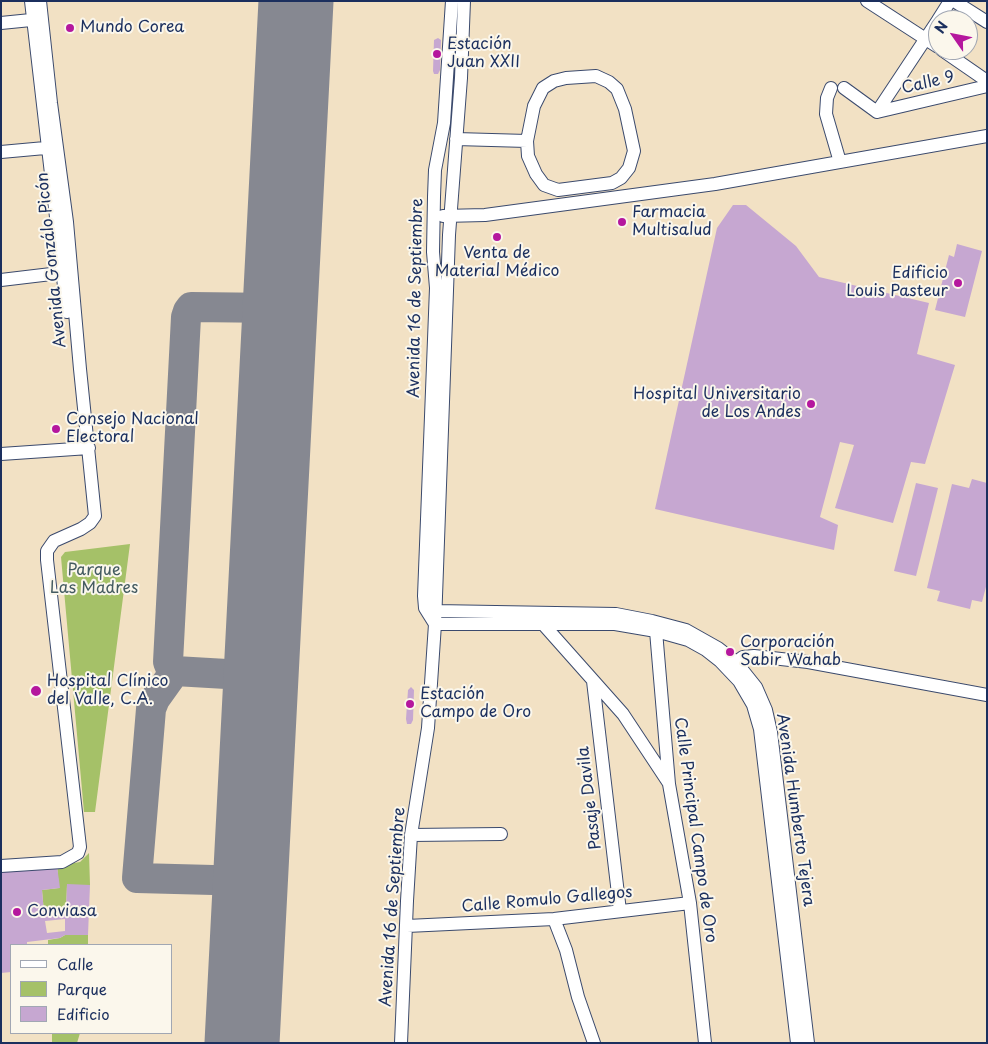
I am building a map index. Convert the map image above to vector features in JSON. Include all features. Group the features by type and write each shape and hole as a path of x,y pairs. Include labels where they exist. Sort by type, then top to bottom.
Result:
{"street":[{"name":"Avenida Gonzálo Picón","path":"1,866 62,862 78,853 80,847 47,551 54,541 81,529 90,523 95,516 86,448 80,369 67,272 67,222 52,148 38,19 32,1"},
{"name":"Avenida Gonzálo Picón","path":"38,19 40,1"},
{"name":"Avenida 16 de Septiembre","path":"435,624 425,608 424,596 436,288 433,216 435,170 444,123 452,1"},
{"name":"Avenida 16 de Septiembre","path":"402,1043 411,835 428,728 435,624 451,216 461,78 464,1"},
{"path":"867,1 926,39"},
{"path":"952,1 987,22"},
{"path":"1,24 38,19"},
{"path":"840,162 826,114 827,98 838,88 878,112 928,36"},
{"path":"957,60 987,81"},
{"path":"596,76 617,88 625,108 634,151 629,168 621,178 612,183 558,190 544,185 536,174 528,156 527,141 534,106 543,88 554,81 566,78 596,76"},
{"name":"Calle 9","path":"878,112 987,86"},
{"path":"433,216 485,215 676,190 987,136"},
{"path":"456,139 527,141"},
{"path":"1,152 52,148"},
{"path":"1,280 67,272"},
{"path":"1,454 86,448"},
{"name":"Avenida Humberto Tejera","path":"435,611 616,614 654,626 688,640 706,650 720,661 739,681 753,705 760,730 797,1043"},
{"name":"Avenida Humberto Tejera","path":"435,624 615,624 686,630 718,648 736,662 756,687 766,710 771,732 808,1043"},
{"path":"543,624 623,714 669,784"},
{"name":"Calle Principal Campo de Oro","path":"654,626 669,784 690,903 705,1043"},
{"path":"736,662 743,657 754,656 808,662 987,695"},
{"name":"Pasaje Davila","path":"593,681 620,911"},
{"path":"411,835 501,834"},
{"name":"Calle Romulo Gallegos","path":"406,926 554,919 690,903"},
{"path":"554,919 566,950 578,997 594,1043"}],"green space":[{"name":"Parque Las Madres","path":"130,544 95,812 84,812 61,557 65,552"},
{"path":"89,853 90,885 67,885 66,911 44,913 42,890 59,888 57,866 80,862"},
{"path":"65,935 88,935 88,944 48,944 48,940"},
{"path":"52,1034 80,1034 77,1043 52,1043"}],"building":[{"name":"Estación Juan XXII","path":"438,38 441,40 440,70 438,74 434,74 434,40"},
{"name":"Hospital Universitario de Los Andes","path":"733,205 746,205 796,246 819,277 929,303 917,354 955,365 925,464 911,462 893,523 835,508 854,445 840,442 820,517 838,525 834,550 655,509 717,228"},
{"name":"Edificio Louis Pasteur","path":"957,244 982,251 965,317 935,310 949,255 954,257"},
{"path":"972,479 987,483 987,583 982,602 972,600 970,609 937,601 940,591 927,588 952,484 969,488"},
{"path":"916,483 938,488 916,576 894,571"},
{"name":"Estación Campo de Oro","path":"411,687 414,690 413,720 411,724 407,724 408,690"},
{"path":"57,866 60,888 42,890 44,913 66,911 67,884 90,885 88,935 65,935 60,938 27,942 27,944 10,944 10,972 1,973 1,872","holes":["65,919 65,931 47,933 45,921"]}],"taxiway":[{"path":"261,676 175,671 168,662 186,317 191,307 280,308"},
{"path":"175,671 155,699 151,709 137,878 251,881"}],"runway":[{"path":"242,1043 296,1"}],"place":[{"name":"Mundo Corea","path":"70,28"},
{"name":"Estación Juan XXII","path":"437,54"},
{"name":"Farmacia Multisalud","path":"622,222"},
{"name":"Venta de Material Médico","path":"497,237"},
{"name":"Edificio Louis Pasteur","path":"958,283"},
{"name":"Hospital Universitario de Los Andes","path":"811,404"},
{"name":"Consejo Nacional Electoral","path":"56,429"},
{"name":"Corporación Sabir Wahab","path":"730,652"},
{"name":"Hospital Clínico del Valle, C.A.","path":"36,691"},
{"name":"Estación Campo de Oro","path":"410,704"},
{"name":"Conviasa","path":"17,912"}]}
